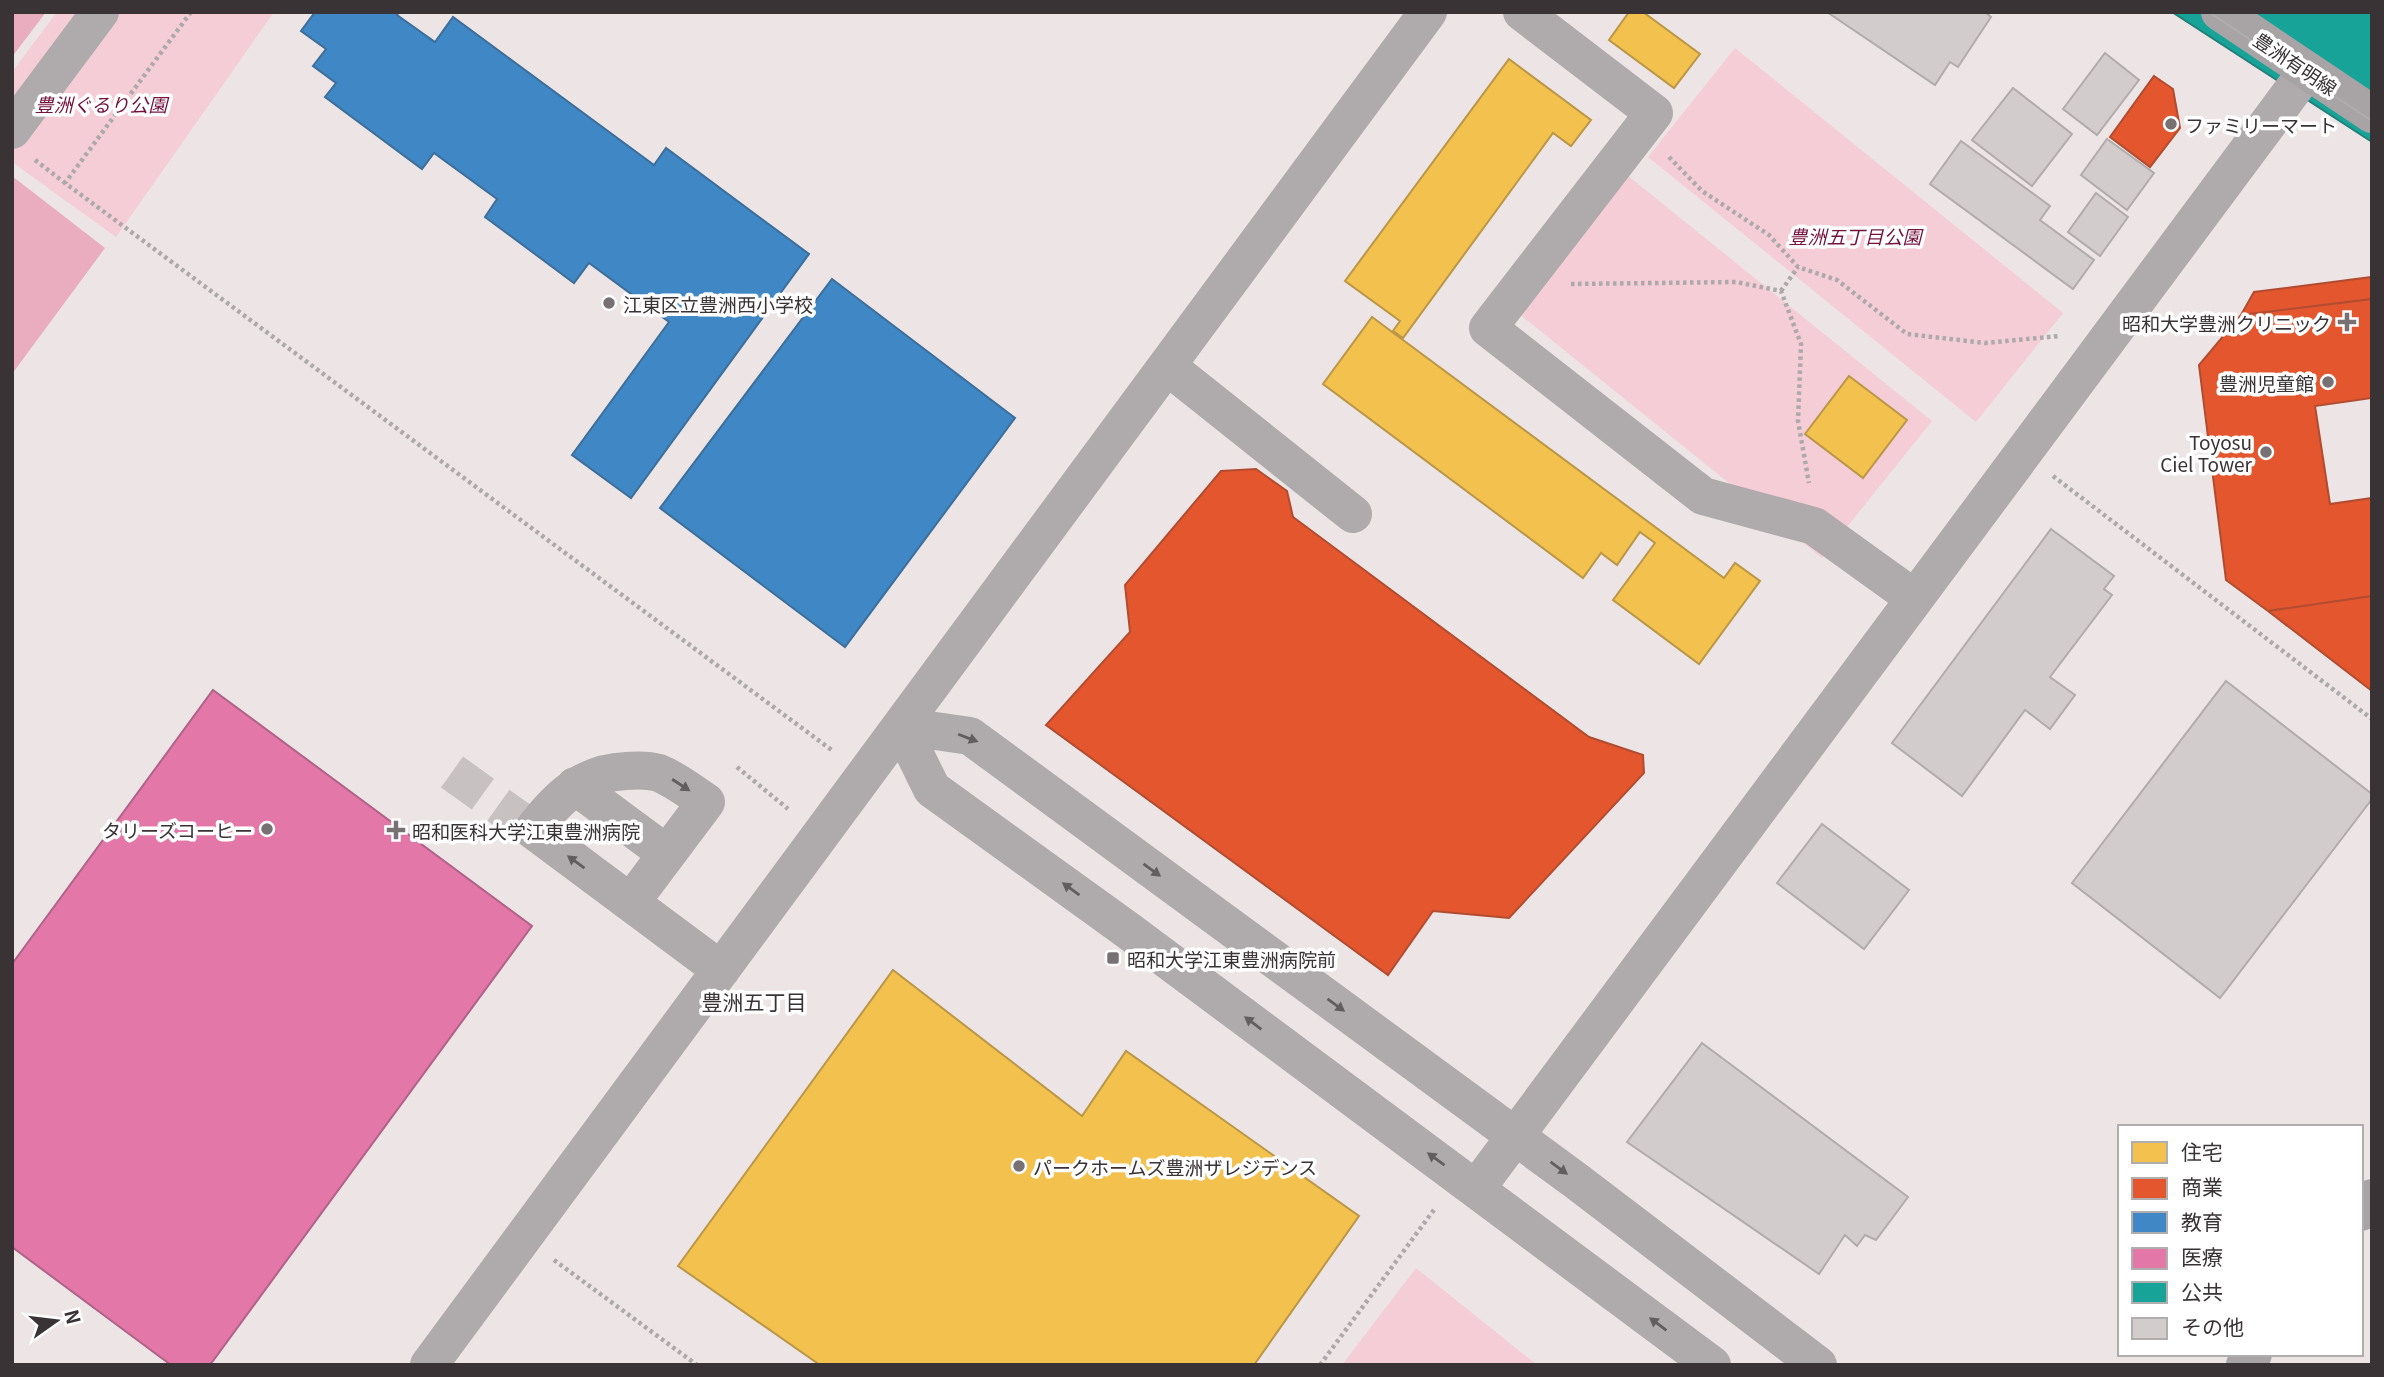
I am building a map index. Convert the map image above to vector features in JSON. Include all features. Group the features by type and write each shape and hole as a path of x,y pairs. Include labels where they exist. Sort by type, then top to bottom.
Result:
{"main road":[{"name":"豊洲有明線","path":"2220,12 2372,114"}],"street":[{"path":"12,130 100,12"},
{"path":"429,1365 1428,12"},
{"path":"1522,12 1654,113 1488,328 1703,496 1814,526 1914,598"},
{"path":"1459,1195 1515,1136 2307,71"},
{"path":"1167,366 1353,514"},
{"path":"901,726 970,736 1515,1136 1818,1365"},
{"path":"901,726 932,789 1126,929 1459,1195 1712,1365"},
{"path":"631,902 706,802 656,772 636,770 602,773 575,786 558,799 533,830 721,970"},
{"path":"575,786 667,854"}],"path":[{"path":"191,12 65,184 834,751"},
{"path":"1642,128 1702,191 1769,235 1798,267 1837,280 1907,334 1985,343 2060,336"},
{"path":"1781,291 1798,267"},
{"path":"1521,285 1736,282 1781,291"},
{"path":"1781,291 1801,344 1798,421 1814,526"},
{"path":"2053,475 2372,719"},
{"path":"737,767 788,810"},
{"path":"1320,1365 1459,1195"},
{"path":"554,1259 697,1365"}],"green space":[{"name":"豊洲ぐるり公園","path":"57,12 274,12 116,237 12,162 12,72"},
{"name":"豊洲五丁目公園","path":"1735,48 2063,313 1976,422 1648,157"},
{"path":"1627,175 1932,421 1822,558 1518,313"},
{"path":"1416,1268 1537,1365 1342,1365"}],"shaded area":[{"path":"12,12 46,12 12,57"},
{"path":"12,176 105,248 12,374"}],"building: 住宅":[{"path":"1629,12 1643,12 1700,54 1674,88 1609,40"},
{"path":"1509,59 1591,120 1571,146 1553,133 1403,338 1393,331 1400,321 1345,281"},
{"path":"1372,317 1724,578 1735,563 1760,581 1699,664 1613,600 1655,543 1640,532 1617,565 1601,553 1583,578 1323,384"},
{"path":"1849,376 1907,420 1863,478 1805,434"},
{"name":"パークホームズ豊洲ザレジデンス","path":"893,970 1082,1116 1126,1051 1359,1216 1254,1365 820,1365 678,1266"}],"building: 商業":[{"path":"2154,76 2173,89 2180,128 2150,167 2110,137"},
{"path":"2372,277 2372,299 2241,315 2254,292"},
{"name":"Toyosu Ciel Tower","path":"2372,299 2372,398 2315,406 2330,504 2372,498 2372,596 2268,611 2226,580 2199,365 2241,315"},
{"path":"1256,469 1287,491 1293,517 1589,737 1643,755 1644,773 1509,918 1433,911 1388,975 1046,725 1130,632 1125,585 1221,471"},
{"path":"2372,596 2372,691 2268,611"}],"building: 教育":[{"path":"315,12 399,12 397,15 435,42 453,17 654,165 666,148 809,254 631,498 572,455 669,322 589,263 574,283 485,217 497,199 434,153 422,169 325,97 336,83 313,66 326,49 301,31"},
{"path":"832,279 1015,418 845,647 660,508"}],"building: 医療":[{"path":"213,690 532,926 210,1365 171,1365 12,1247 12,964"}],"building: 公共":[{"path":"2172,12 2372,12 2372,142"}],"building: その他":[{"path":"1827,12 1985,12 1991,17 1958,67 1950,62 1935,85"},
{"path":"2105,53 2139,80 2097,135 2063,109"},
{"path":"2013,88 2072,134 2032,186 1972,140"},
{"path":"2107,139 2154,173 2127,210 2081,175"},
{"path":"1961,141 2050,206 2040,220 2094,260 2073,289 1930,184"},
{"path":"2096,193 2128,217 2100,256 2068,232"},
{"path":"2051,529 2114,576 2104,589 2112,595 2050,677 2075,695 2050,729 2025,710 1962,796 1892,743"},
{"path":"2226,681 2372,794 2372,799 2220,998 2072,883"},
{"path":"1822,824 1909,890 1864,949 1777,883"},
{"path":"1702,1043 1908,1197 1876,1240 1865,1235 1857,1246 1845,1235 1819,1274 1627,1142"}],"tunnel":[{"path":"452,772 533,830"}],"tram line":[{"path":"2209,12 2372,121"}],"place":[{"name":"ファミリーマート","path":"2171,124"},
{"name":"江東区立豊洲西小学校","path":"609,303"},
{"name":"昭和大学豊洲クリニック","path":"2347,322"},
{"name":"豊洲児童館","path":"2328,382"},
{"name":"Toyosu Ciel Tower","path":"2266,452"},
{"name":"タリーズコーヒー","path":"267,829"},
{"name":"昭和医科大学江東豊洲病院","path":"396,830"},
{"name":"昭和大学江東豊洲病院前","path":"1113,958"},
{"name":"パークホームズ豊洲ザレジデンス","path":"1019,1166"}],"district":[{"name":"豊洲五丁目","path":"754,1001"}]}
